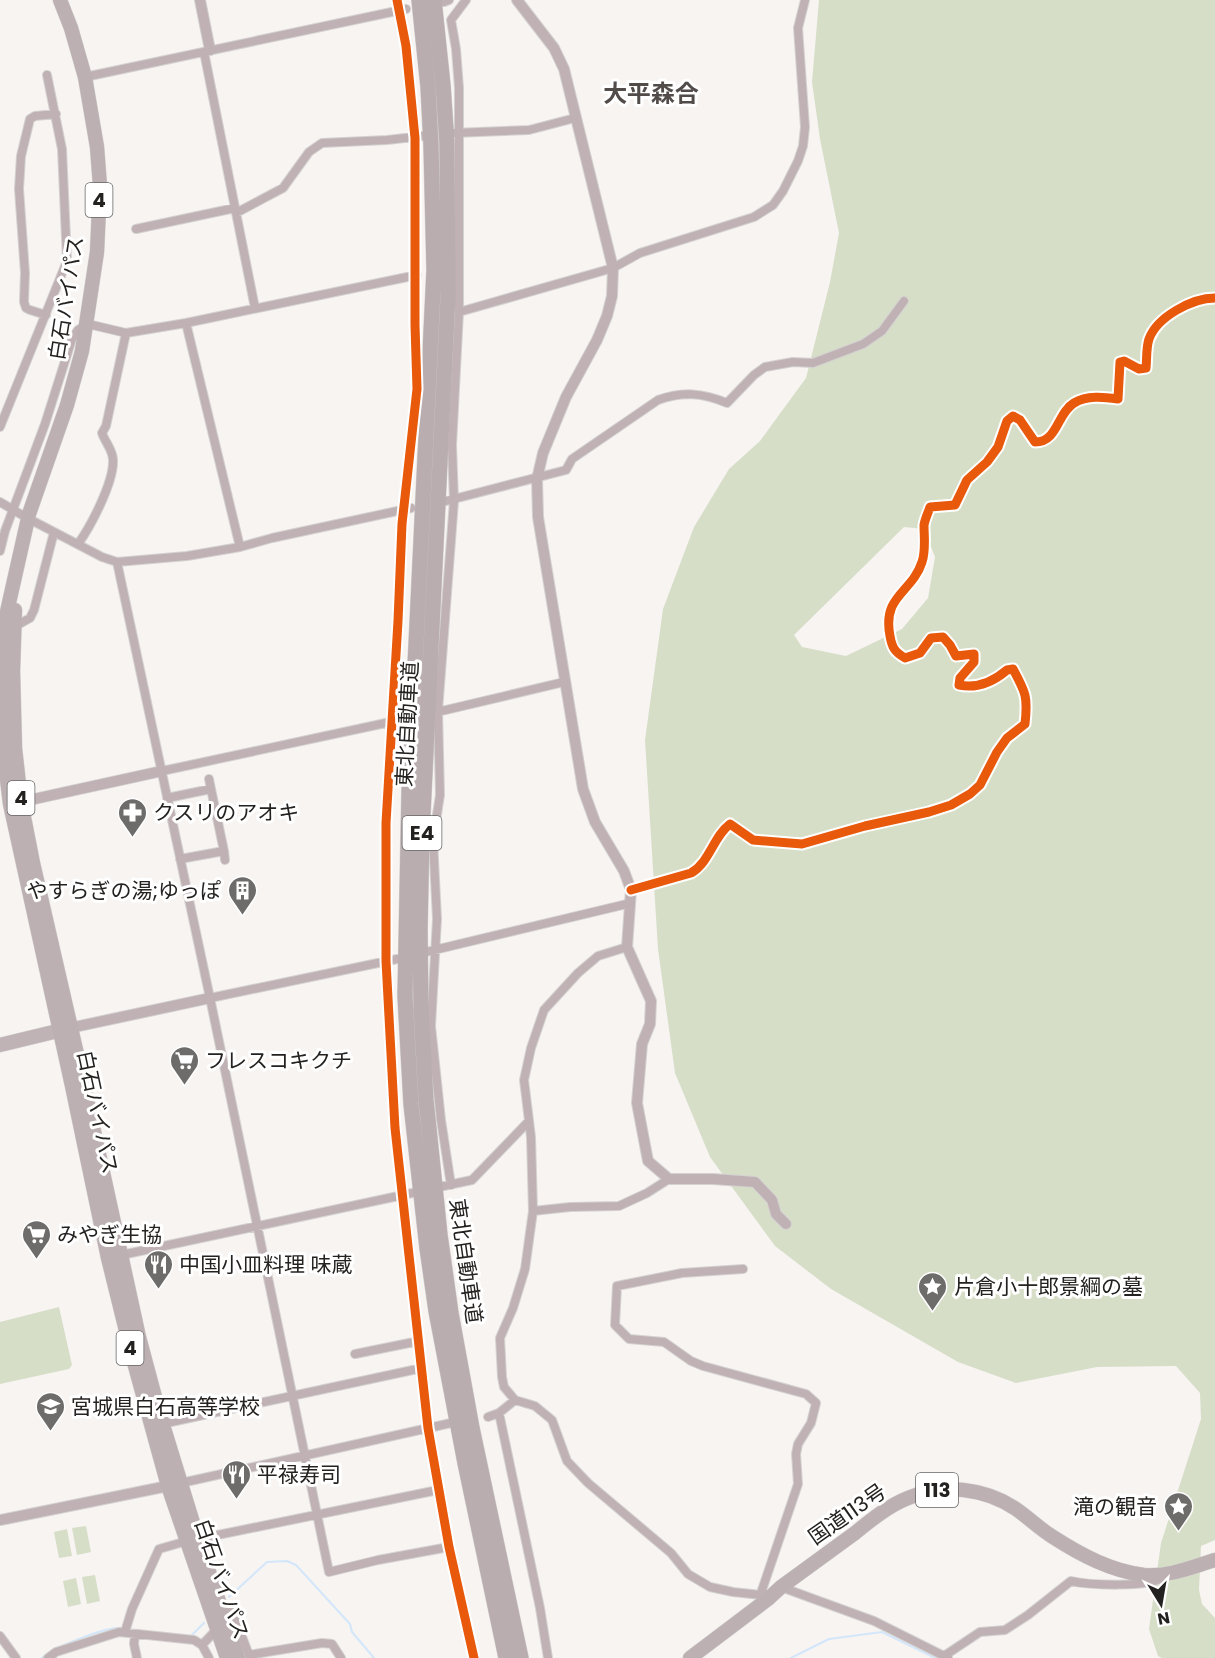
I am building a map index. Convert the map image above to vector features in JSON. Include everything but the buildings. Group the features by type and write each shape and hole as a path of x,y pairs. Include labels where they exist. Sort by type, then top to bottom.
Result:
{"highway":[{"name":"白石バイパス","path":"60,0 71,28 85,77 97,147 100,186 98,252 88,324 67,405 29,514 4,625 0,683 1,717 10,804 64,1029 88,1099 114,1256 139,1337 174,1484 227,1658"},
{"name":"東北自動車道","path":"442,0 443,85 447,144 448,296 422,834 421,1009 426,1100 440,1235 451,1313 472,1428 520,1658"},
{"name":"東北自動車道","path":"405,5 428,87 434,270 407,836 406,1007 411,1104 434,1300 506,1658"},
{"name":"白石バイパス","path":"10,804 13,627 18,563"},
{"name":"国道113号","path":"690,1658 887,1509 907,1498 927,1491 964,1490 1001,1500 1052,1536 1102,1564 1119,1570 1145,1575 1165,1575 1215,1560"},
{"name":"白石バイパス","path":"192,1540 221,1608 246,1657"}],"main road":[{"path":"0,1045 64,1029"}],"street":[{"path":"200,0 207,51 255,308"},
{"path":"451,1185 441,1120 431,1026 437,948 433,840 440,795 436,712 450,501 459,312 456,49 451,20 466,0"},
{"path":"517,0 554,48 564,69 613,268 612,296 608,316 557,416 543,453 537,479 538,517 583,789 596,822 624,871 632,890 627,947 651,1001 650,1024 642,1044 637,1103 648,1161 669,1179"},
{"path":"459,312 613,268 640,253 753,217 773,205 798,161 805,127 798,28 805,0"},
{"path":"85,77 405,5 406,46 419,137 415,325 417,389 386,823 386,961 395,1128 428,1428 449,1547 474,1658"},
{"path":"0,427 67,261 62,149 47,75"},
{"path":"46,315 26,308 24,302 25,273 19,189 21,156 30,119 35,116 56,114"},
{"path":"456,133 529,130 575,118"},
{"path":"136,229 236,211 283,188 309,152 318,145 339,141 419,137"},
{"path":"0,552 12,510 45,424 72,339 78,330 88,324 126,333 186,323 417,275"},
{"path":"632,890 691,873 699,868 722,830 730,824 753,840 802,844 951,805 980,785 1007,738 1025,724 1028,704 1026,693 1013,669 1007,670 996,679 972,688 959,685 960,678 974,662 974,654 956,656 951,645 943,637 931,638 920,653 905,658 892,647 888,629 891,608 897,595 914,577 923,561 924,522 930,507 955,505 967,480 987,462 998,447 1007,421 1013,416 1020,420 1035,442 1041,442 1049,438 1072,404 1090,398 1118,399 1120,362 1125,361 1139,369 1146,368 1148,341 1158,326 1178,309 1192,301 1215,297"},
{"path":"450,501 566,470 572,459 658,400 674,394 691,393 711,397 727,404 754,375 765,367 793,362 813,363 863,344 882,331 904,301"},
{"path":"186,323 240,548"},
{"path":"78,544 96,515 112,467 113,458 102,433 106,426 126,333"},
{"path":"0,502 22,515"},
{"path":"33,521 102,557 117,562 187,556 240,548 272,538 408,509"},
{"path":"13,627 30,618 34,610 54,532"},
{"path":"117,562 329,1572 449,1547"},
{"path":"436,712 564,682"},
{"path":"10,804 393,721"},
{"path":"167,798 210,784 225,855 180,859"},
{"path":"426,952 631,903"},
{"path":"627,947 598,956 578,973 544,1011 531,1048 525,1080 531,1137 533,1211 525,1269 500,1338 504,1387 515,1400 535,1406 552,1420 567,1461 588,1483 671,1553 688,1574 710,1587 733,1592 761,1594 768,1599"},
{"path":"64,1029 397,959"},
{"path":"439,1187 472,1180 528,1122"},
{"path":"533,1211 570,1207 619,1206 647,1194 669,1179 713,1179 755,1182 772,1200 776,1214 786,1224"},
{"path":"114,1256 417,1192"},
{"path":"743,1269 682,1273 617,1286 615,1325 629,1339 664,1342 691,1361 703,1366 806,1394 816,1403 811,1423 798,1444 796,1454 798,1484 762,1590 768,1599"},
{"path":"355,1354 420,1341"},
{"path":"171,1422 422,1368"},
{"path":"488,1417 499,1413 515,1400"},
{"path":"499,1413 540,1608 548,1658"},
{"path":"0,1520 451,1423"},
{"path":"125,1629 159,1549 192,1540 438,1490"},
{"path":"781,1587 874,1621 941,1656 980,1632 1005,1630 1071,1581 1137,1586 1159,1581 1165,1575"},
{"path":"52,1655 125,1629 135,1634 194,1641 202,1645 209,1658"},
{"path":"202,1645 217,1629"},
{"path":"135,1634 137,1658"},
{"path":"0,1636 16,1658"},
{"path":"246,1657 322,1643 332,1644 341,1658"}],"green space":[{"path":"819,0 1215,0 1215,1540 1201,1546 1199,1590 1202,1604 1215,1618 1215,1658 1162,1658 1158,1656 1149,1629 1161,1543 1201,1419 1200,1393 1176,1366 1097,1367 1016,1383 958,1362 831,1289 775,1246 710,1157 675,1073 658,949 645,740 663,609 694,527 729,469 760,441 806,378 830,282 839,233 820,139 812,82","holes":["904,527 924,529 935,557 928,598 902,629 846,656 802,647 794,635"]},
{"path":"59,1307 72,1365 69,1369 0,1384 0,1322"},
{"path":"86,1526 91,1552 77,1555 72,1528"},
{"path":"67,1529 72,1556 59,1558 54,1532"},
{"path":"95,1575 100,1601 87,1604 82,1577"},
{"path":"76,1578 81,1604 68,1607 63,1581"}],"waterway":[{"path":"229,1597 267,1562 287,1561 296,1565 350,1624 352,1632 374,1658"},
{"path":"191,1636 204,1623"},
{"path":"42,1658 57,1648 81,1638 106,1630 123,1628"},
{"path":"791,1658 829,1639 882,1632 935,1658"}],"cycle path":[{"path":"397,0 406,46 415,138 417,389 402,524 386,823 386,961 395,1128 428,1428 449,1547 474,1658"},
{"path":"631,890 691,873 703,863 719,836 730,824 753,840 802,844 951,805 980,785 1007,738 1025,724 1025,695 1013,669 1007,670 985,684 959,685 960,678 974,662 974,654 956,656 943,637 931,638 920,653 905,658 894,649 890,636 890,612 899,595 912,581 922,562 924,525 930,507 955,505 967,480 987,462 998,447 1007,421 1013,416 1020,420 1035,442 1043,441 1053,432 1068,408 1079,400 1101,397 1118,399 1120,362 1124,361 1139,369 1146,368 1149,339 1159,323 1186,305 1215,298"}],"place":[{"name":"クスリのアオキ","path":"132,838"},
{"name":"やすらぎの湯;ゆっぽ","path":"242,916"},
{"name":"フレスコキクチ","path":"184,1086"},
{"name":"みやぎ生協","path":"36,1260"},
{"name":"中国小皿料理 味蔵","path":"158,1290"},
{"name":"片倉小十郎景綱の墓","path":"933,1312"},
{"name":"宮城県白石高等学校","path":"50,1432"},
{"name":"平禄寿司","path":"236,1500"},
{"name":"滝の観音","path":"1178,1532"}],"district":[{"name":"大平森合","path":"651,93"}]}
